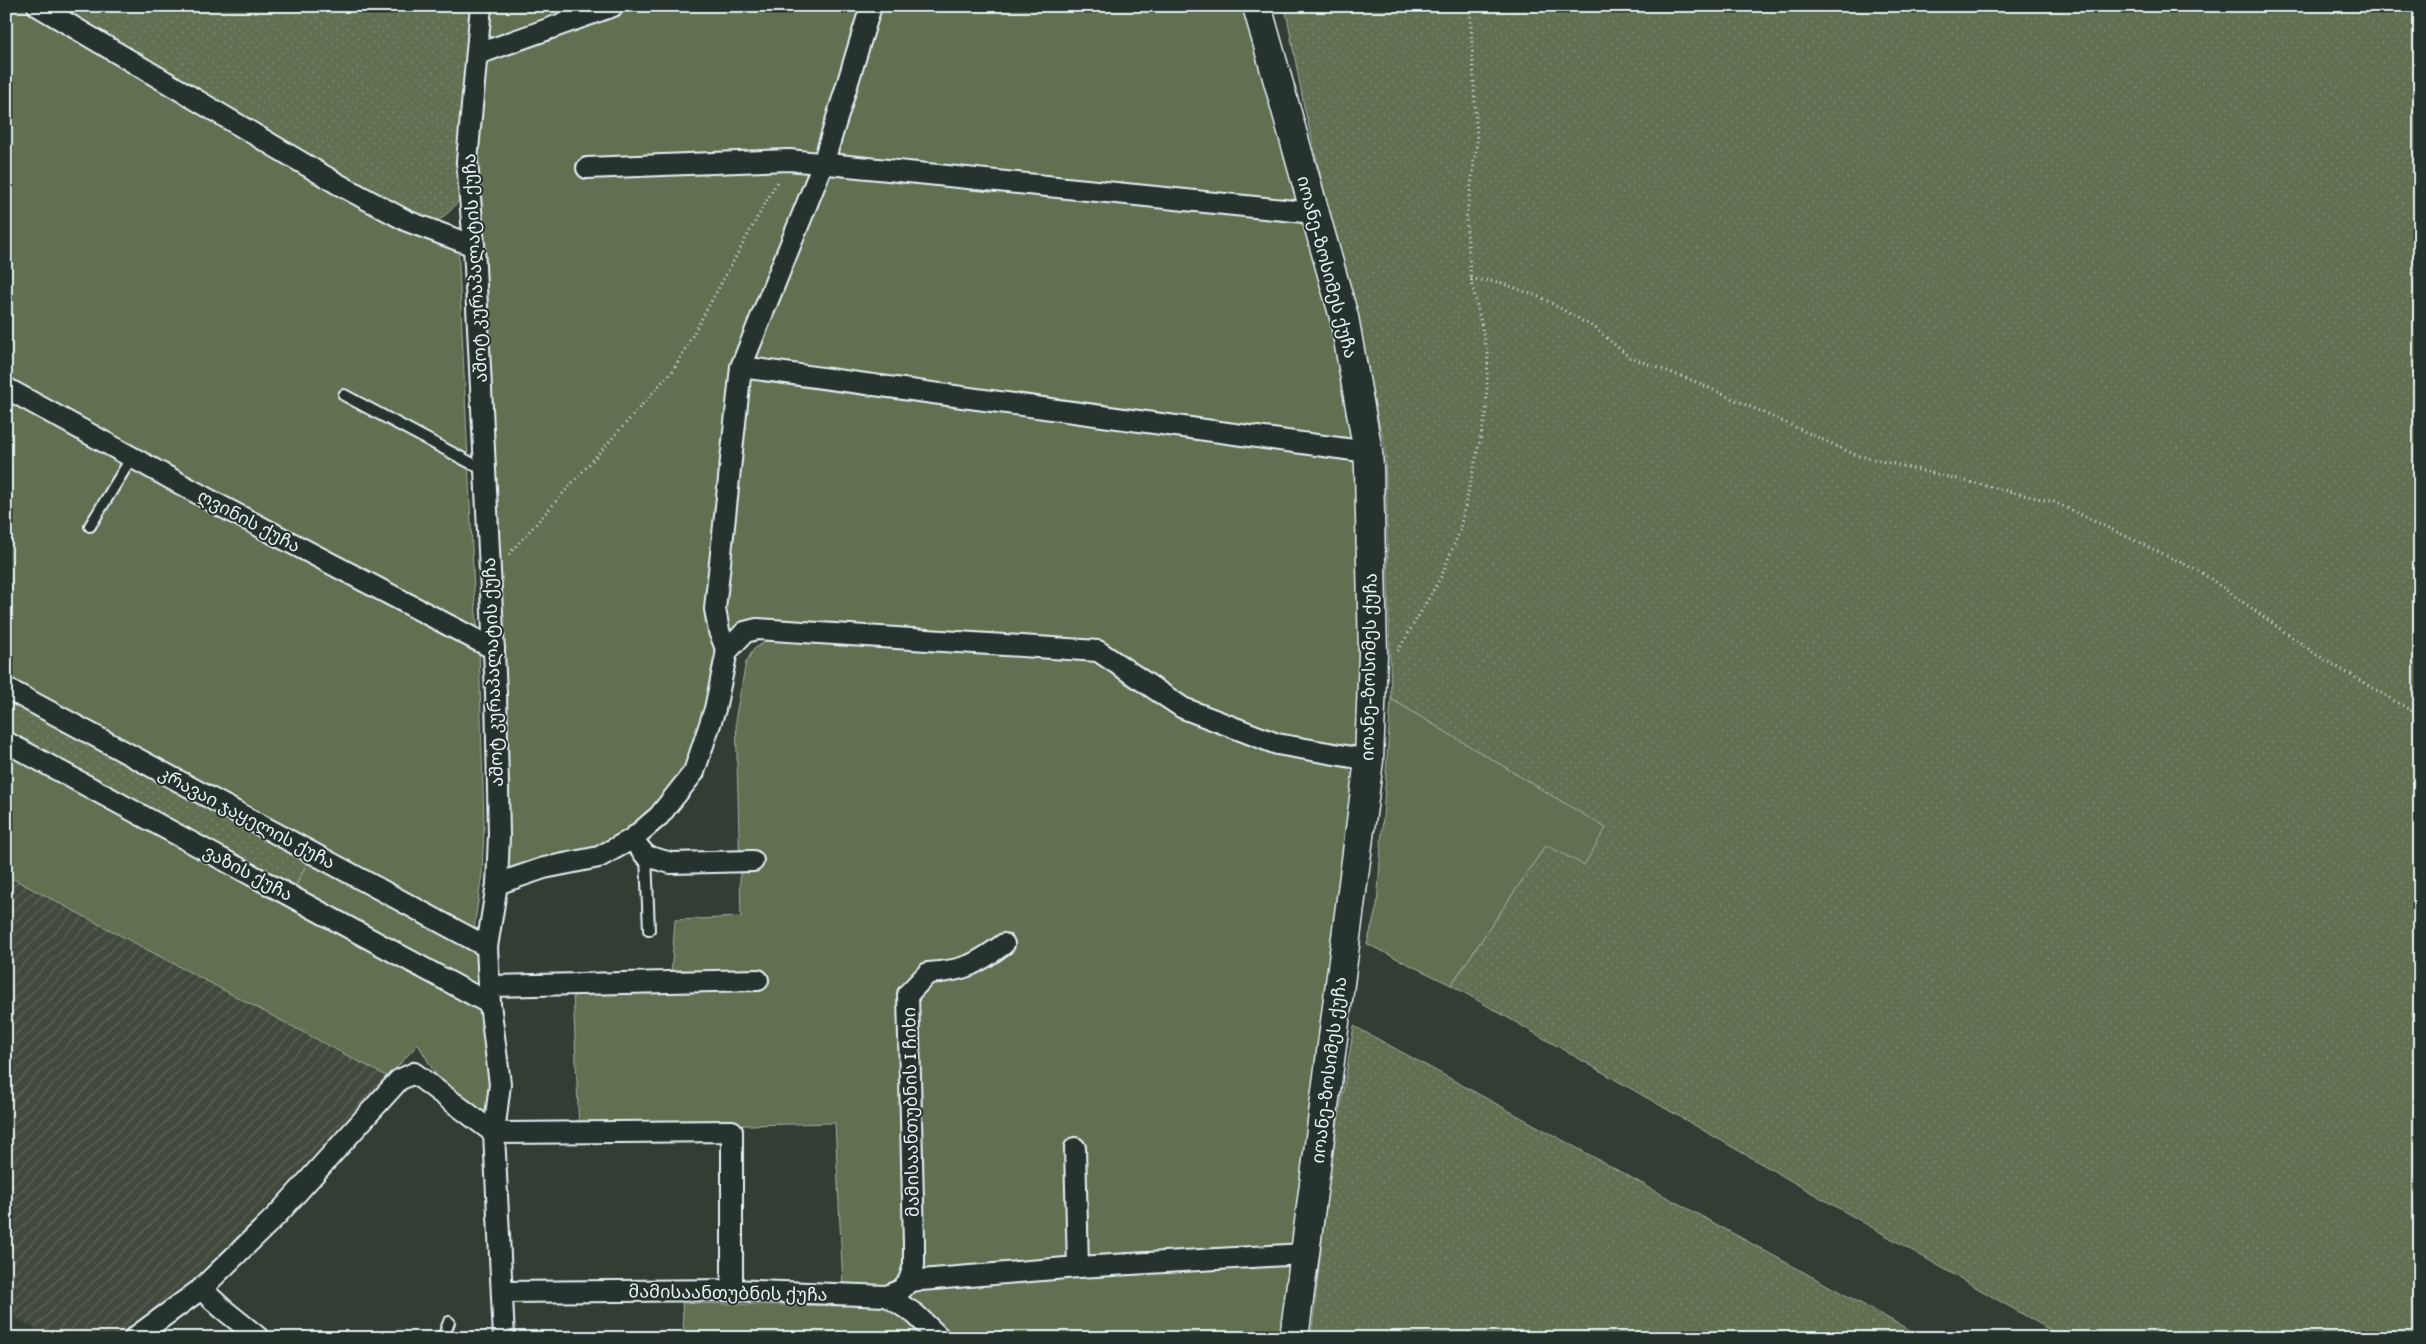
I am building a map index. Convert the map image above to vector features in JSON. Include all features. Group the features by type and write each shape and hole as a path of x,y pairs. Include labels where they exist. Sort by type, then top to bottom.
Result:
{"street":[{"path":"38,6 338,184 407,221 474,246"},
{"name":"აშოტ კურაპალატის ქუჩა","path":"481,6 467,161 474,246 494,649 499,834 497,884 487,947 489,995 500,1084 494,1133 504,1338"},
{"path":"478,54 612,6"},
{"path":"727,651 719,631 715,609 742,367 824,164 871,6"},
{"name":"იოანე-ზოსიმეს ქუჩა","path":"1257,6 1344,317 1368,452 1373,654 1368,760 1294,1338"},
{"path":"587,168 789,160 1314,213"},
{"path":"742,367 1368,452"},
{"name":"ღვინის ქუჩა","path":"6,388 494,649"},
{"path":"497,884 544,868 599,857 632,839 659,816 694,772 715,710 727,651 745,632 757,629 1098,651 1183,708 1277,744 1368,760"},
{"name":"კრავაი ჯაყელის ქუჩა","path":"6,688 487,947"},
{"name":"ვაზის ქუჩა","path":"6,742 489,995"},
{"path":"632,839 646,856 671,863 753,861"},
{"name":"მამისაანთუბნის I ჩიხი","path":"909,1281 914,1265 914,1243 908,994 928,973 955,972 979,962 1004,944"},
{"path":"489,995 758,980"},
{"path":"134,1338 201,1289 276,1215 399,1080 414,1073 494,1133 732,1131 732,1290"},
{"path":"1075,1148 1078,1267"},
{"path":"887,1296 901,1290 909,1281 1078,1267 1305,1254"},
{"path":"201,1289 259,1338"},
{"name":"მამისაანთუბნის ქუჩა","path":"502,1292 732,1290 887,1296"},
{"path":"887,1296 915,1314 940,1338"}],"lane":[{"path":"344,395 484,470"},
{"path":"90,526 132,457"},
{"path":"646,856 649,930"},
{"path":"443,1338 449,1322"}],"path":[{"path":"1394,657 1441,577 1459,533 1486,414 1488,354 1471,279 1466,219 1477,142 1470,6"},
{"path":"489,576 674,369 789,160"},
{"path":"1471,279 1499,282 1542,298 1595,328 1630,357 1694,381 1856,455 2054,502 2201,572 2318,655 2420,716"}],"shaded area":[{"path":"6,875 388,1077 203,1274 119,1338 56,1338 6,1314"}],"green space":[{"path":"6,6 26,6 327,185 458,244 474,590 478,634 6,382"},
{"path":"38,6 481,6 468,190 450,211 434,225 407,221"},
{"path":"481,6 1257,6 1368,452 1369,760 1183,708 1098,651 757,629 735,641 694,772 632,839 497,884 474,246"},
{"path":"1285,6 2420,6 2420,1338 2064,1338 1451,985 1546,845 1605,828 1391,699 1385,448 1304,106"},
{"path":"6,393 479,646 484,826 482,874 473,935 6,684"},
{"path":"771,638 1089,659 1164,706 1332,762 1346,768 1359,781 1285,1338 684,1338 682,1303 844,1306 835,1123 579,1129 573,992 670,989 675,920 741,917 736,715 746,662 754,649"},
{"path":"6,688 312,853 291,896 6,742"},
{"path":"1391,699 1606,828 1584,865 1546,845 1451,985 1367,944 1377,906"},
{"path":"6,749 408,965 490,1016 490,1090 487,1116 444,1089 418,1044 388,1077 6,875"},
{"path":"312,853 487,947 490,1004 291,896"},
{"path":"1354,1026 1924,1338 1311,1338 1330,1169"}]}
